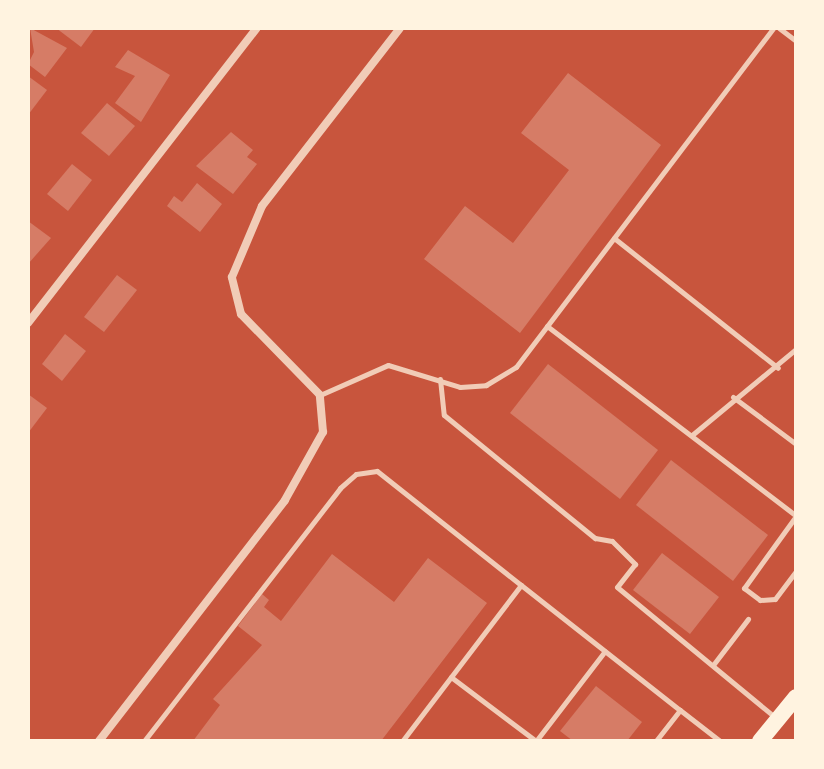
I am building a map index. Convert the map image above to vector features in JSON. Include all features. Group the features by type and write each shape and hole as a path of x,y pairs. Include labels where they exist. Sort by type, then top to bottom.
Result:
{"main road":[{"path":"760,741 796,697"}],"street":[{"path":"28,323 257,28"},
{"path":"99,741 285,500 323,432 320,395 241,314 232,277 262,206 400,28"}],"lane":[{"path":"320,395 388,365 440,378 460,387 486,385 516,367 776,28 796,41"},
{"path":"614,238 778,368"},
{"path":"547,326 796,516 744,588 760,600 775,599 796,571"},
{"path":"692,435 733,397 795,353"},
{"path":"440,378 444,415 595,538 612,541 635,564 617,587 778,719"},
{"path":"733,397 796,444"},
{"path":"144,741 356,474 377,471 720,741"},
{"path":"402,741 521,585"},
{"path":"713,665 748,619"},
{"path":"451,677 536,741 605,651"},
{"path":"656,741 680,710"}],"building":[{"path":"30,28 67,48 45,77 28,64 34,52"},
{"path":"56,28 95,28 81,47"},
{"path":"128,50 170,75 141,122 115,103 135,76 115,67"},
{"path":"568,73 661,145 520,333 424,259 465,206 513,243 569,170 521,133"},
{"path":"28,76 47,90 28,115"},
{"path":"107,103 135,126 109,156 81,133"},
{"path":"231,132 253,150 247,157 257,164 233,194 196,166"},
{"path":"72,164 92,180 68,211 47,194"},
{"path":"197,183 222,204 200,232 167,206 174,196 182,202"},
{"path":"28,221 51,238 28,264"},
{"path":"117,275 137,290 104,332 84,317"},
{"path":"65,334 86,351 62,381 42,364"},
{"path":"548,364 658,450 620,499 510,413"},
{"path":"28,394 47,408 28,433"},
{"path":"671,460 768,535 733,581 636,505"},
{"path":"662,553 719,597 690,634 633,590"},
{"path":"332,554 394,602 428,558 487,603 381,741 193,741 220,705 213,699 262,645 238,626 262,594 269,600 264,607 281,621"},
{"path":"596,686 642,722 627,741 573,741 560,731"}]}
